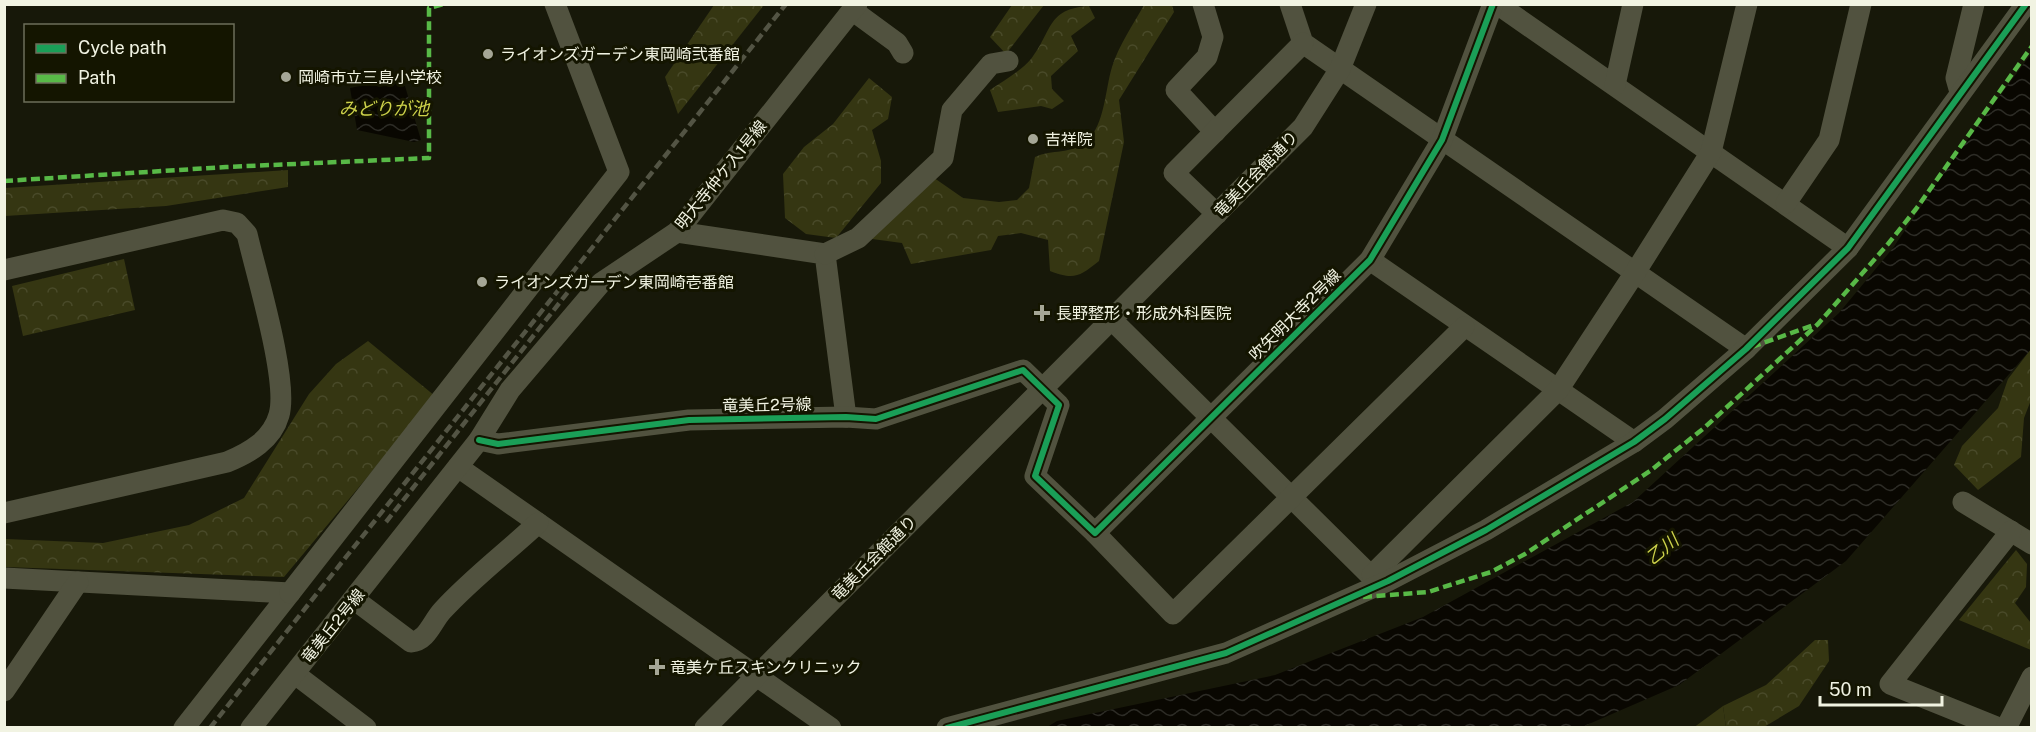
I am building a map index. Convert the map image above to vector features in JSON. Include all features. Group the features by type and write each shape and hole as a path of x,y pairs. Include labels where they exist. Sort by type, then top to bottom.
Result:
{"street":[{"path":"184,728 620,172 555,4"},
{"path":"1203,4 1213,37 1207,57 1176,90 1215,132"},
{"path":"1290,4 1303,43 1746,349"},
{"name":"竜美丘会館通り","path":"705,728 1042,388 1113,321 1303,127 1340,69 1366,4"},
{"path":"1495,4 1848,248"},
{"name":"吹矢明大寺2号線","path":"1095,533 1370,260 1442,140 1495,4"},
{"path":"1615,85 1633,4"},
{"path":"1376,580 1558,390 1636,271 1711,152 1747,4"},
{"path":"1786,203 1829,140 1861,4"},
{"path":"1960,92 1956,78 1974,4"},
{"path":"947,728 1205,660 1284,629 1376,580 1486,530 1634,442 1665,419 1746,349 1848,248 2026,4"},
{"path":"855,7 897,43 903,53"},
{"name":"明大寺仲ケ入1号線","path":"458,467 479,440 510,390 601,283 677,232 855,7"},
{"path":"1217,214 1174,173 1303,43"},
{"path":"677,232 825,254 858,238 943,158 952,110 992,64 1008,61"},
{"path":"4,270 223,220 237,223 247,234 282,386 279,415 267,438 248,454 227,462 4,513"},
{"path":"825,254 846,417"},
{"path":"1370,260 1464,327 1634,442"},
{"path":"1113,321 1376,580"},
{"path":"1042,388 1059,405 1035,476 1095,533 1173,614 1464,327"},
{"name":"竜美丘2号線","path":"479,440 498,444 689,420 846,417 876,419 1023,370 1042,388"},
{"path":"458,467 831,728"},
{"name":"竜美丘2号線","path":"251,728 355,600 458,467"},
{"path":"1963,502 2031,544"},
{"path":"355,600 411,642 422,639 442,611 538,523"},
{"path":"1999,728 1890,684 2011,531"},
{"path":"4,578 290,593"},
{"path":"4,691 78,582"},
{"path":"295,674 366,728"},
{"path":"2006,728 2031,677"}],"green space":[{"path":"714,5 764,5 678,114 665,77"},
{"path":"1012,5 1044,5 1006,54 990,37"},
{"path":"1144,5 1172,5 1174,12 1119,100 1124,142 1099,261 1081,274 1071,276 1050,271 1048,240 1021,233 998,236 991,250 911,264 902,243 865,238 927,173 963,198 999,202 1017,200 1029,188 1035,157 1075,148 1087,141 1093,134 1104,106 1115,59"},
{"path":"1089,6 1095,18 1071,36 1078,51 1051,76 1052,89 1064,101 1052,109 1041,106 998,112 990,90 1017,72 1031,59 1052,23 1058,17 1075,8"},
{"path":"869,78 892,97 888,119 872,130 881,161 881,183 836,238 806,234 785,218 783,174 804,147 833,124"},
{"path":"288,170 288,187 166,206 5,216 5,188"},
{"path":"124,259 135,310 23,336 12,286"},
{"path":"368,341 435,396 284,577 5,567 5,539 103,543 189,525 244,498 309,394 336,364"},
{"path":"2031,349 2031,400 2024,418 2021,457 1978,490 1954,465 1962,446 1998,408 2008,379"},
{"path":"2016,550 2027,564 2026,587 2015,603 2031,623 2031,650 1959,620"},
{"path":"1815,640 1828,640 1829,661 1799,706 1764,727 1726,727 1723,706 1766,685"},
{"path":"1723,706 1726,727 1693,728"}],"water":[{"name":"乙川","path":"2031,54 2031,349 1846,561 1679,685 1582,727 1047,727 1057,721 1275,675 1423,617 1633,502 1839,313 1893,248 1953,159"},
{"name":"みどりが池","path":"392,79 405,86 421,140 414,142 357,130 350,88"}],"railway":[{"path":"210,728 786,4"},
{"path":"386,522 572,287"}],"marked path":[{"path":"4,181 226,167 429,158 429,8 444,4"},
{"path":"1363,597 1428,592 1491,572 1525,554 1650,471 1704,428 1818,324 1888,244 1916,209 2032,46"},
{"path":"1752,347 1814,325"}],"cycle path":[{"path":"479,440 498,444 689,420 846,417 876,419 1023,370 1059,405 1035,476 1095,533 1370,260 1442,140 1493,4"},
{"path":"947,728 1226,653 1388,581 1486,530 1634,442 1665,419 1746,349 1848,248 2026,4"}],"place":[{"name":"ライオンズガーデン東岡崎弐番館","path":"488,54"},
{"name":"岡崎市立三島小学校","path":"286,77"},
{"name":"吉祥院","path":"1033,139"},
{"name":"ライオンズガーデン東岡崎壱番館","path":"482,282"},
{"name":"長野整形・形成外科医院","path":"1042,313"},
{"name":"竜美ケ丘スキンクリニック","path":"657,667"}]}
